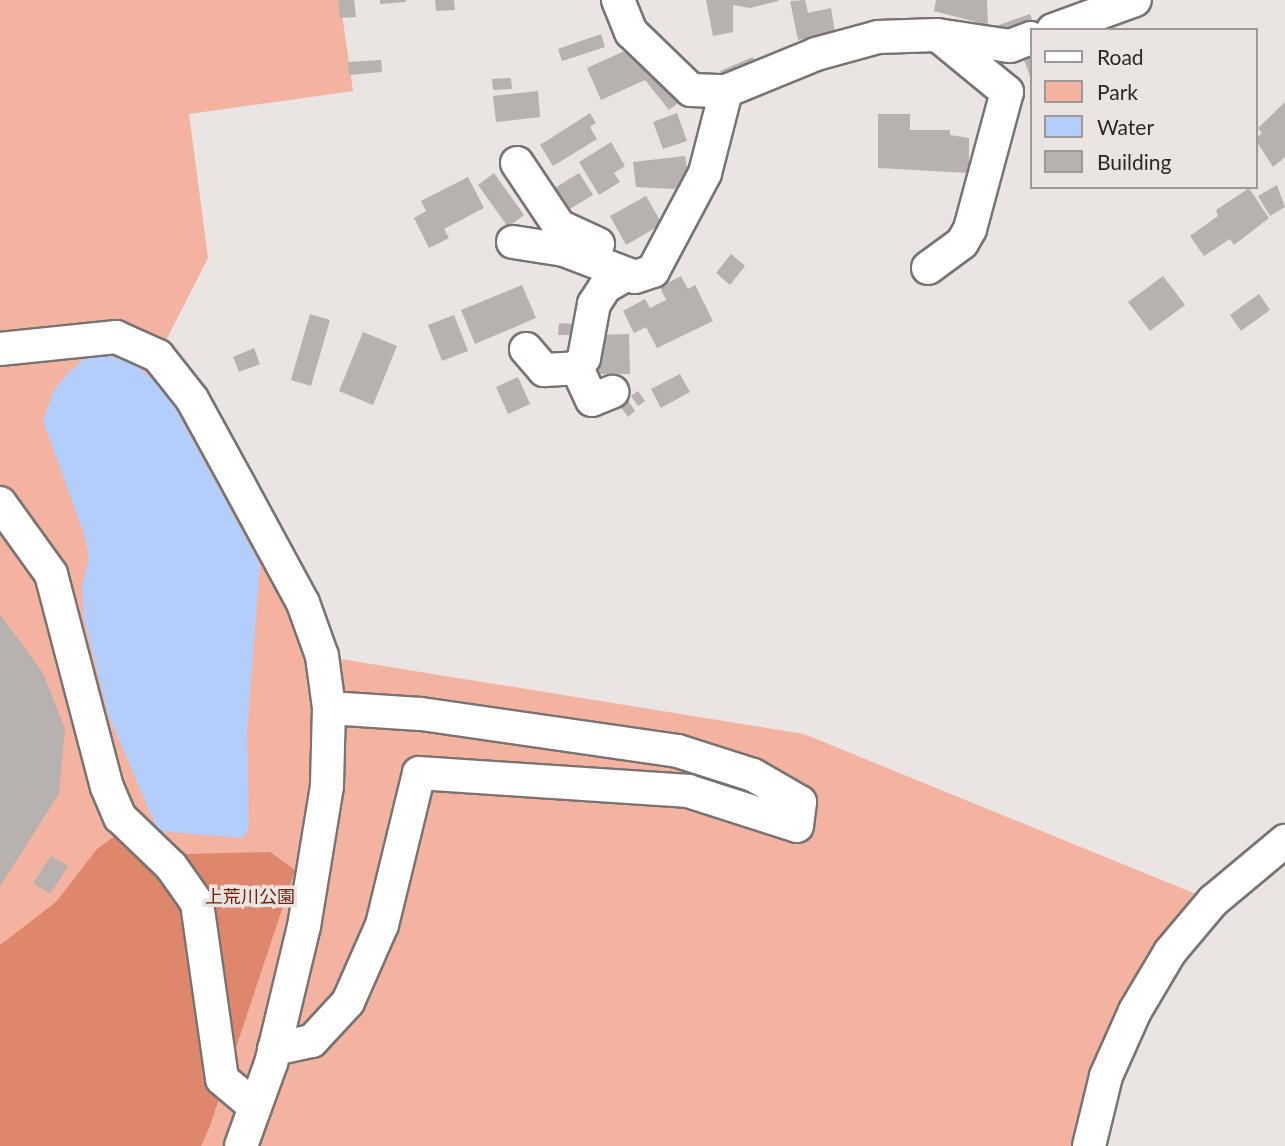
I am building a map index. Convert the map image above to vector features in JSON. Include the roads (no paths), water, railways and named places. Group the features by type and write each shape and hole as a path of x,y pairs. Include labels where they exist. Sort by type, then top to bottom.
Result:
{"street":[{"path":"618,0 631,32 691,90 726,91 816,54 878,37 937,35 1010,46 1030,38"},
{"path":"1058,28 1135,0"},
{"path":"928,268 962,243 970,229 1007,92 937,35"},
{"path":"577,368 584,358 594,304 605,287 639,273 705,173 726,91"},
{"path":"517,163 559,226 639,273"},
{"path":"513,242 564,250 639,273"},
{"path":"0,349 116,337 158,356 192,399 303,603 322,656 329,708 327,786 304,926 274,1049 241,1146"},
{"path":"526,349 544,370 577,368"},
{"path":"577,368 593,400 612,392"},
{"path":"0,503 51,574 107,787 120,817 186,883 197,903 222,1079 255,1107"},
{"path":"274,1049 313,1041 348,1002 382,925 419,774 688,791 797,826 800,802 753,775 678,751 433,716 329,708"},
{"path":"1089,1146 1106,1076 1135,1010 1170,952 1213,901 1285,841"}],"water":[{"path":"108,356 131,361 166,391 260,564 247,733 249,827 243,838 158,831 108,714 84,619 82,586 89,557 83,531 43,421 54,390 69,372 84,359"}],"park label":[{"name":"上荒川公園","path":"250,896"}]}
